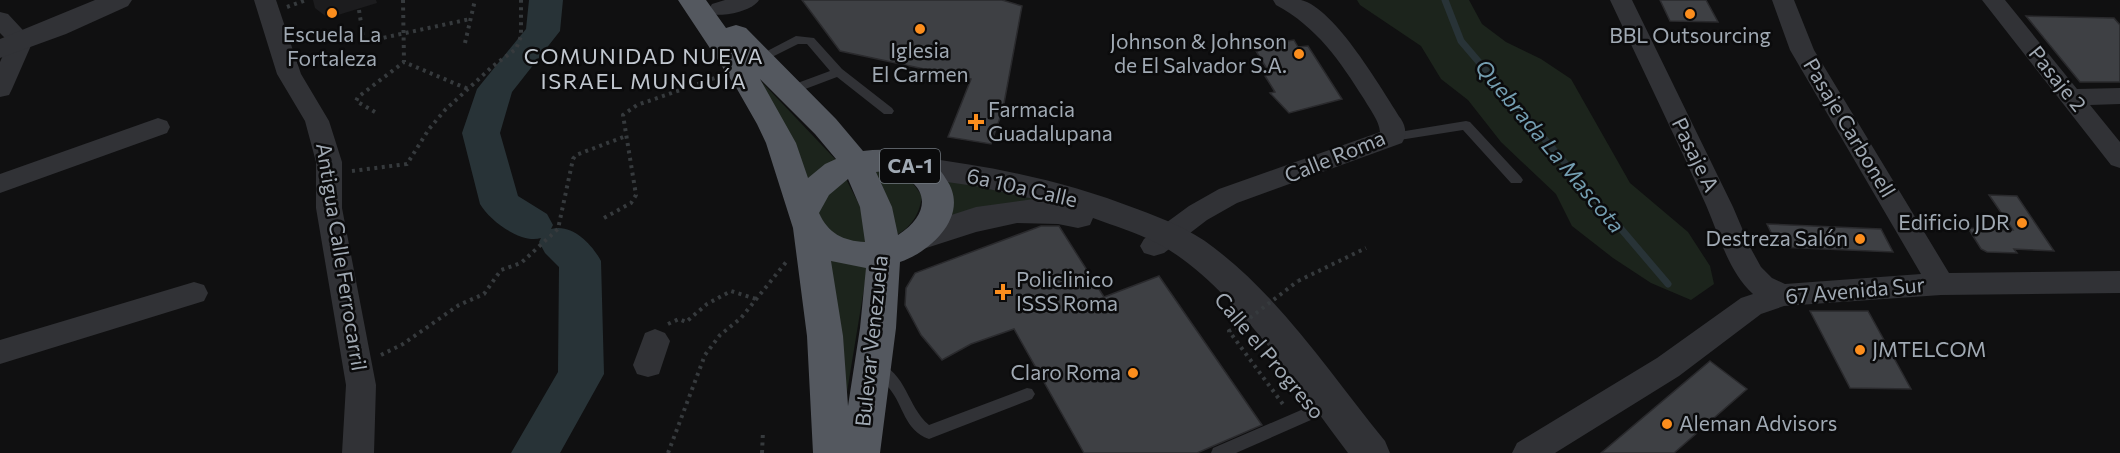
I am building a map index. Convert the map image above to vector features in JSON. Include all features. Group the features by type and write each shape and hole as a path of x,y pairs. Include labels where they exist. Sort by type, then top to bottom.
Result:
{"highway":[{"name":"Bulevar Venezuela","path":"718,2 770,119 792,174 806,220 825,336 832,453"},
{"name":"Bulevar Venezuela","path":"747,65 788,91 837,140 854,162 876,208 881,230 880,299 861,453"},
{"name":"CA-1","path":"886,159 916,168 929,179 937,201 934,218 916,239 899,249 882,254 853,254 827,246 806,220 817,186 833,172 854,162 886,159"}],"street":[{"path":"10,45 57,28 118,0"},
{"name":"Antigua Calle Ferrocarril","path":"266,0 289,74 317,122 329,162 329,208 361,385 358,453"},
{"name":"Calle Roma","path":"1162,241 1198,213 1228,196 1394,137 1392,125 1344,50 1318,20 1284,0"},
{"name":"Pasaje A","path":"1621,0 1751,275 1762,286 1783,295"},
{"name":"Pasaje Carbonell","path":"1783,0 1803,50 1941,284"},
{"name":"Pasaje 2","path":"1992,0 2120,159"},
{"path":"0,19 10,45 0,89"},
{"path":"2072,97 2120,96"},
{"path":"0,184 158,127"},
{"name":"6a 10a Calle","path":"916,168 975,175 1023,184 1092,204"},
{"name":"Calle el Progreso","path":"1092,204 1162,241 1223,296 1259,338 1305,416 1348,453"},
{"name":"Calle el Progreso","path":"1051,211 1068,213 1162,241 1201,256 1231,282 1265,317 1371,453"},
{"name":"6a 10a Calle","path":"916,239 953,226 1000,214 1051,211"},
{"name":"67 Avenida Sur","path":"1528,453 1668,367 1750,306 1783,295 1941,284 2120,282"},
{"path":"0,352 194,293"}],"lane":[{"path":"747,65 796,40 810,41 838,72 888,111"},
{"path":"788,91 838,72"},
{"path":"1394,137 1466,125 1516,180"},
{"path":"872,365 897,385 923,431 929,432 1027,394"},
{"path":"1219,453 1305,416"}],"path":[{"path":"403,0 404,62"},
{"path":"465,43 475,0"},
{"path":"330,177 378,166 407,164 433,124 494,65 513,54 522,36 519,18 521,0"},
{"path":"359,10 364,42 470,19"},
{"path":"404,62 468,89"},
{"path":"375,112 357,104 356,101 364,92 404,62"},
{"path":"604,218 631,203 636,195 622,118 633,107 747,65"},
{"path":"403,344 459,305 484,294 501,270 515,266 529,256 558,229 573,159 576,155 626,136"},
{"path":"668,453 705,355 720,335 741,318 790,257 806,220"},
{"path":"1305,416 1229,331 1238,327 1298,281 1366,248"},
{"path":"652,353 658,329 679,319 686,322 707,304 731,291 756,299"},
{"path":"762,453 763,431"}],"shaded area":[{"name":"Escuela La Fortaleza","path":"313,0 376,0 377,3 328,18 315,8"},
{"path":"1357,0 1469,0 1482,24 1506,42 1541,59 1571,79 1630,183 1688,232 1710,266 1714,284 1691,300 1651,283 1613,258 1572,226 1556,194 1501,142 1468,100 1441,79 1421,46 1360,5"},
{"path":"755,75 837,161 806,187"},
{"path":"888,170 909,178 922,196 918,211 911,223 907,228 888,239 869,172"},
{"path":"846,179 863,212 866,246 853,247 817,224 817,202"},
{"path":"939,179 967,181 1048,201 941,219"},
{"path":"819,253 868,264 837,453"}],"building":[{"name":"Iglesia El Carmen","path":"802,0 1002,0 1022,6 1003,109 991,144 948,137 971,79 840,51"},
{"name":"BBL Outsourcing","path":"1660,0 1706,0 1718,22 1670,21"},
{"path":"2026,16 2114,18 2120,25 2120,82 2080,82"},
{"path":"1294,40 1298,47 1308,46 1342,99 1289,113 1270,93 1275,92 1265,76 1270,74 1253,46"},
{"name":"Edificio JDR","path":"1989,195 2017,196 2054,251 2014,249 2017,253 1987,252 1981,249 1968,228 2013,230"},
{"path":"1767,224 1881,229 1893,252 1778,247"},
{"path":"1041,226 1059,226 1104,297 1159,276 1262,425 1197,453 1084,453 1014,329 971,344 942,360 921,335 905,305 906,288 915,273"},
{"name":"JMTELCOM","path":"1810,311 1868,311 1911,389 1850,388"},
{"path":"1710,361 1747,389 1674,453 1601,453"}],"waterway":[{"path":"533,225 500,204 481,133 495,89 543,31 546,0"},
{"name":"Quebrada La Mascota","path":"1445,0 1461,41 1668,284"},
{"path":"535,453 581,374 580,261 559,242"}],"place":[{"name":"Escuela La Fortaleza","path":"332,13"},
{"name":"BBL Outsourcing","path":"1690,14"},
{"name":"Iglesia El Carmen","path":"920,29"},
{"name":"Johnson & Johnson de El Salvador S.A.","path":"1299,54"},
{"name":"Farmacia Guadalupana","path":"976,122"},
{"name":"Edificio JDR","path":"2022,223"},
{"name":"Destreza Salón","path":"1860,239"},
{"name":"Policlinico ISSS Roma","path":"1003,292"},
{"name":"JMTELCOM","path":"1860,350"},
{"name":"Claro Roma","path":"1133,373"},
{"name":"Aleman Advisors","path":"1667,424"}],"district":[{"name":"COMUNIDAD NUEVA ISRAEL MUNGUÍA","path":"644,68"}]}
